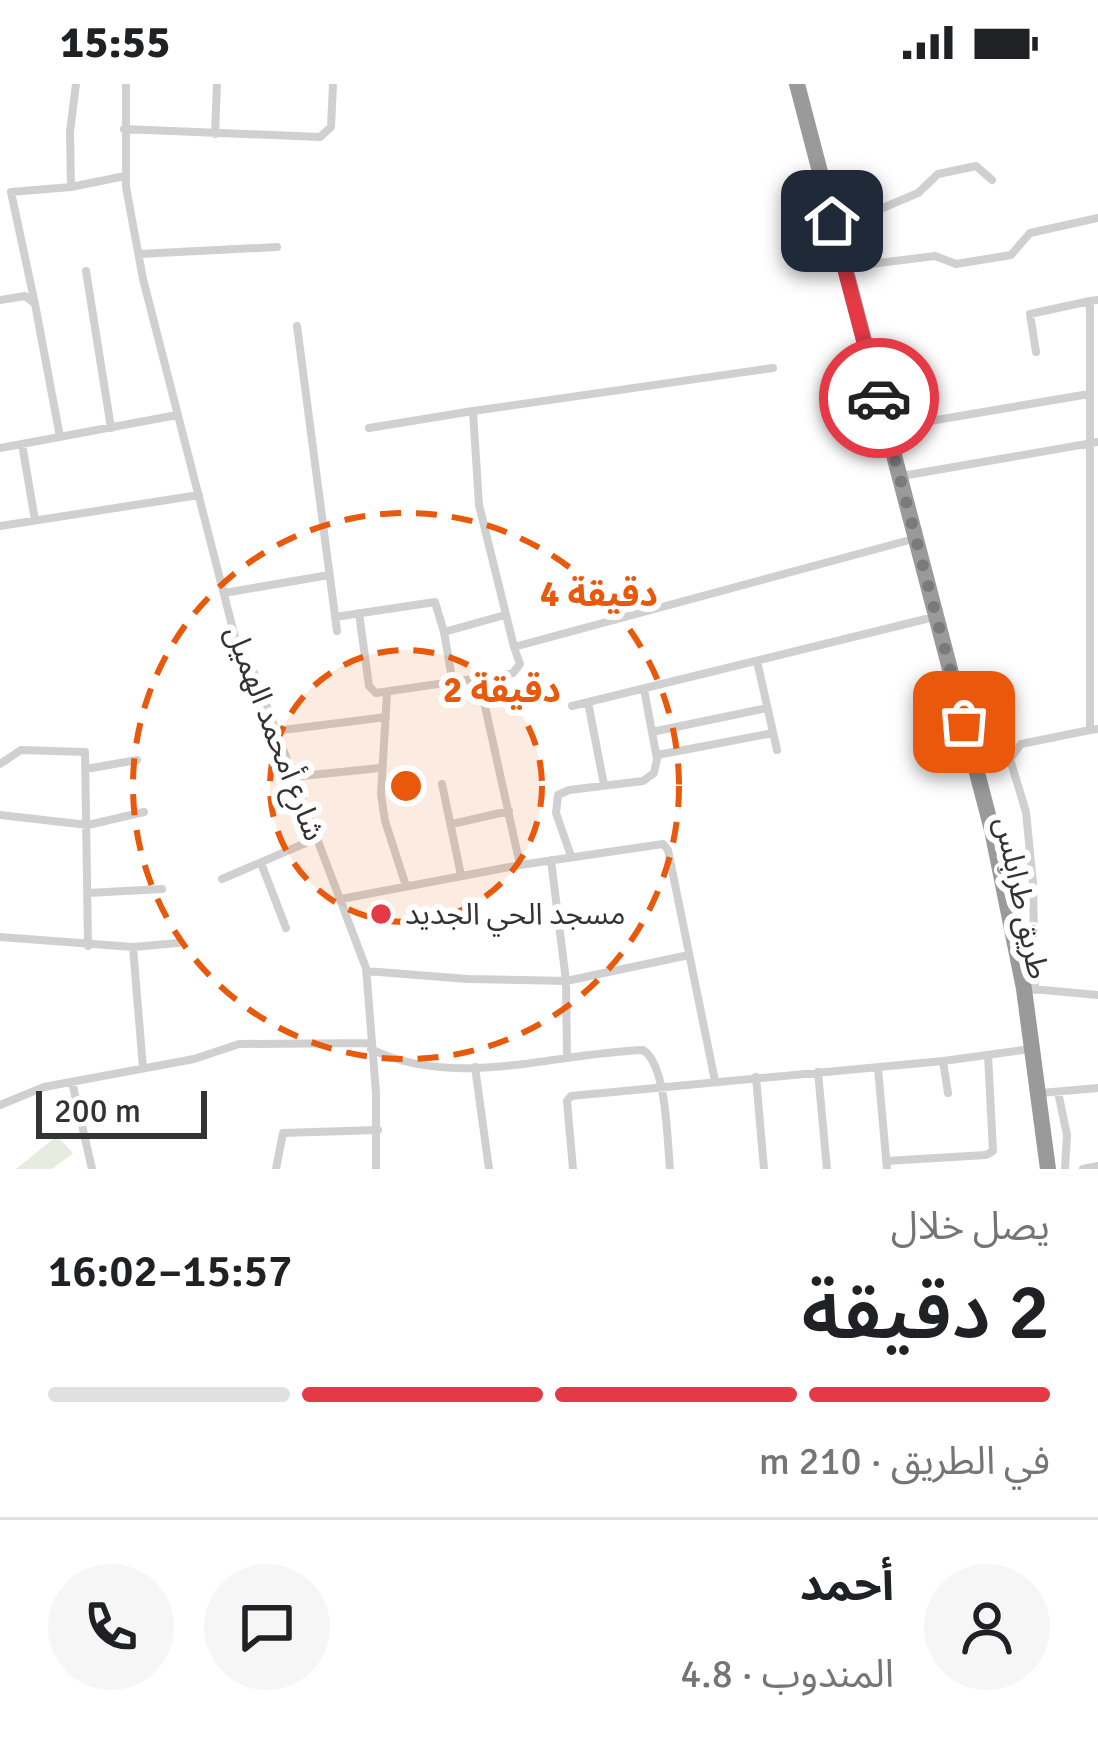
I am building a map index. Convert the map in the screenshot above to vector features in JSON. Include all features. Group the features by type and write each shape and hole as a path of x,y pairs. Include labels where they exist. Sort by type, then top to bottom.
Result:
{"highway":[{"name":"طريق طرابلس","path":"786,84 981,832 1023,1050 1037,1169"},
{"path":"797,84 852,265 888,429 1030,989 1049,1092 1048,1169"}],"street":[{"path":"71,187 70,133 76,84"},
{"name":"شارع أمحمد الهميل","path":"126,84 125,176 139,254 238,650 255,675 366,971 378,1130 376,1169"},
{"path":"215,134 217,84"},
{"path":"124,129 320,137 331,127 333,84"},
{"path":"852,265 865,249 862,225 875,210 918,193 934,176 948,170 976,166 985,169 992,180"},
{"path":"11,192 125,176"},
{"path":"0,188 11,187 60,437"},
{"path":"852,265 935,256 956,264 1011,255 1030,232 1098,218"},
{"path":"139,254 277,247"},
{"path":"86,271 111,428"},
{"path":"0,300 26,296 35,304"},
{"path":"1036,352 1030,314 1094,300 1089,394 1094,443 1094,729 1022,743 1010,759 1025,812 1034,884 1030,989 1098,995"},
{"path":"297,326 337,631"},
{"path":"369,428 773,368"},
{"path":"888,429 1089,394"},
{"path":"359,613 370,686 376,693 516,672 520,664 479,506 473,411"},
{"path":"0,448 177,415"},
{"path":"901,477 1094,443"},
{"path":"22,444 35,520"},
{"path":"0,526 199,495"},
{"path":"514,647 906,541"},
{"path":"224,593 330,574"},
{"path":"335,617 432,601 438,605 453,684"},
{"path":"444,632 505,615"},
{"path":"572,706 926,619"},
{"path":"757,662 777,749"},
{"path":"479,679 520,865"},
{"path":"572,856 556,813 562,792 649,778 656,767 644,689"},
{"path":"387,692 381,768 385,821 406,886"},
{"path":"588,702 604,785"},
{"path":"652,732 767,708"},
{"path":"275,731 386,717"},
{"path":"656,755 773,733"},
{"path":"0,764 21,750 85,752 88,946"},
{"path":"86,769 137,760"},
{"path":"292,777 381,768"},
{"path":"442,784 461,875"},
{"path":"452,824 510,811"},
{"path":"0,815 88,825 144,812"},
{"path":"222,879 315,839"},
{"path":"340,899 663,844 715,1081"},
{"path":"551,860 566,981 567,1058"},
{"path":"261,863 286,928"},
{"path":"88,893 162,889"},
{"path":"0,937 88,946 178,943"},
{"path":"133,947 143,1068"},
{"path":"366,971 566,981 689,955"},
{"path":"0,1105 28,1092 249,1042 370,1046 419,1067 475,1067 637,1050 648,1052 654,1060 670,1169"},
{"path":"573,1169 569,1096 1023,1050"},
{"path":"878,1068 886,1165 993,1151 988,1055"},
{"path":"943,1061 948,1093"},
{"path":"475,1067 490,1169"},
{"path":"818,1072 826,1169"},
{"path":"756,1077 764,1169"},
{"path":"72,1082 92,1169"},
{"path":"1065,1169 1067,1135 1049,1092 1098,1088"},
{"path":"276,1169 283,1133 378,1130"},
{"path":"1083,1169 1098,1166"}],"shaded area":[{"path":"57,1136 73,1153 52,1169 16,1169"}],"way so far":[{"path":"879,398 964,722"}],"place":[{"name":"مسجد الحي الجديد","path":"381,914"}],"route":[{"path":"832,221 879,398"}]}
